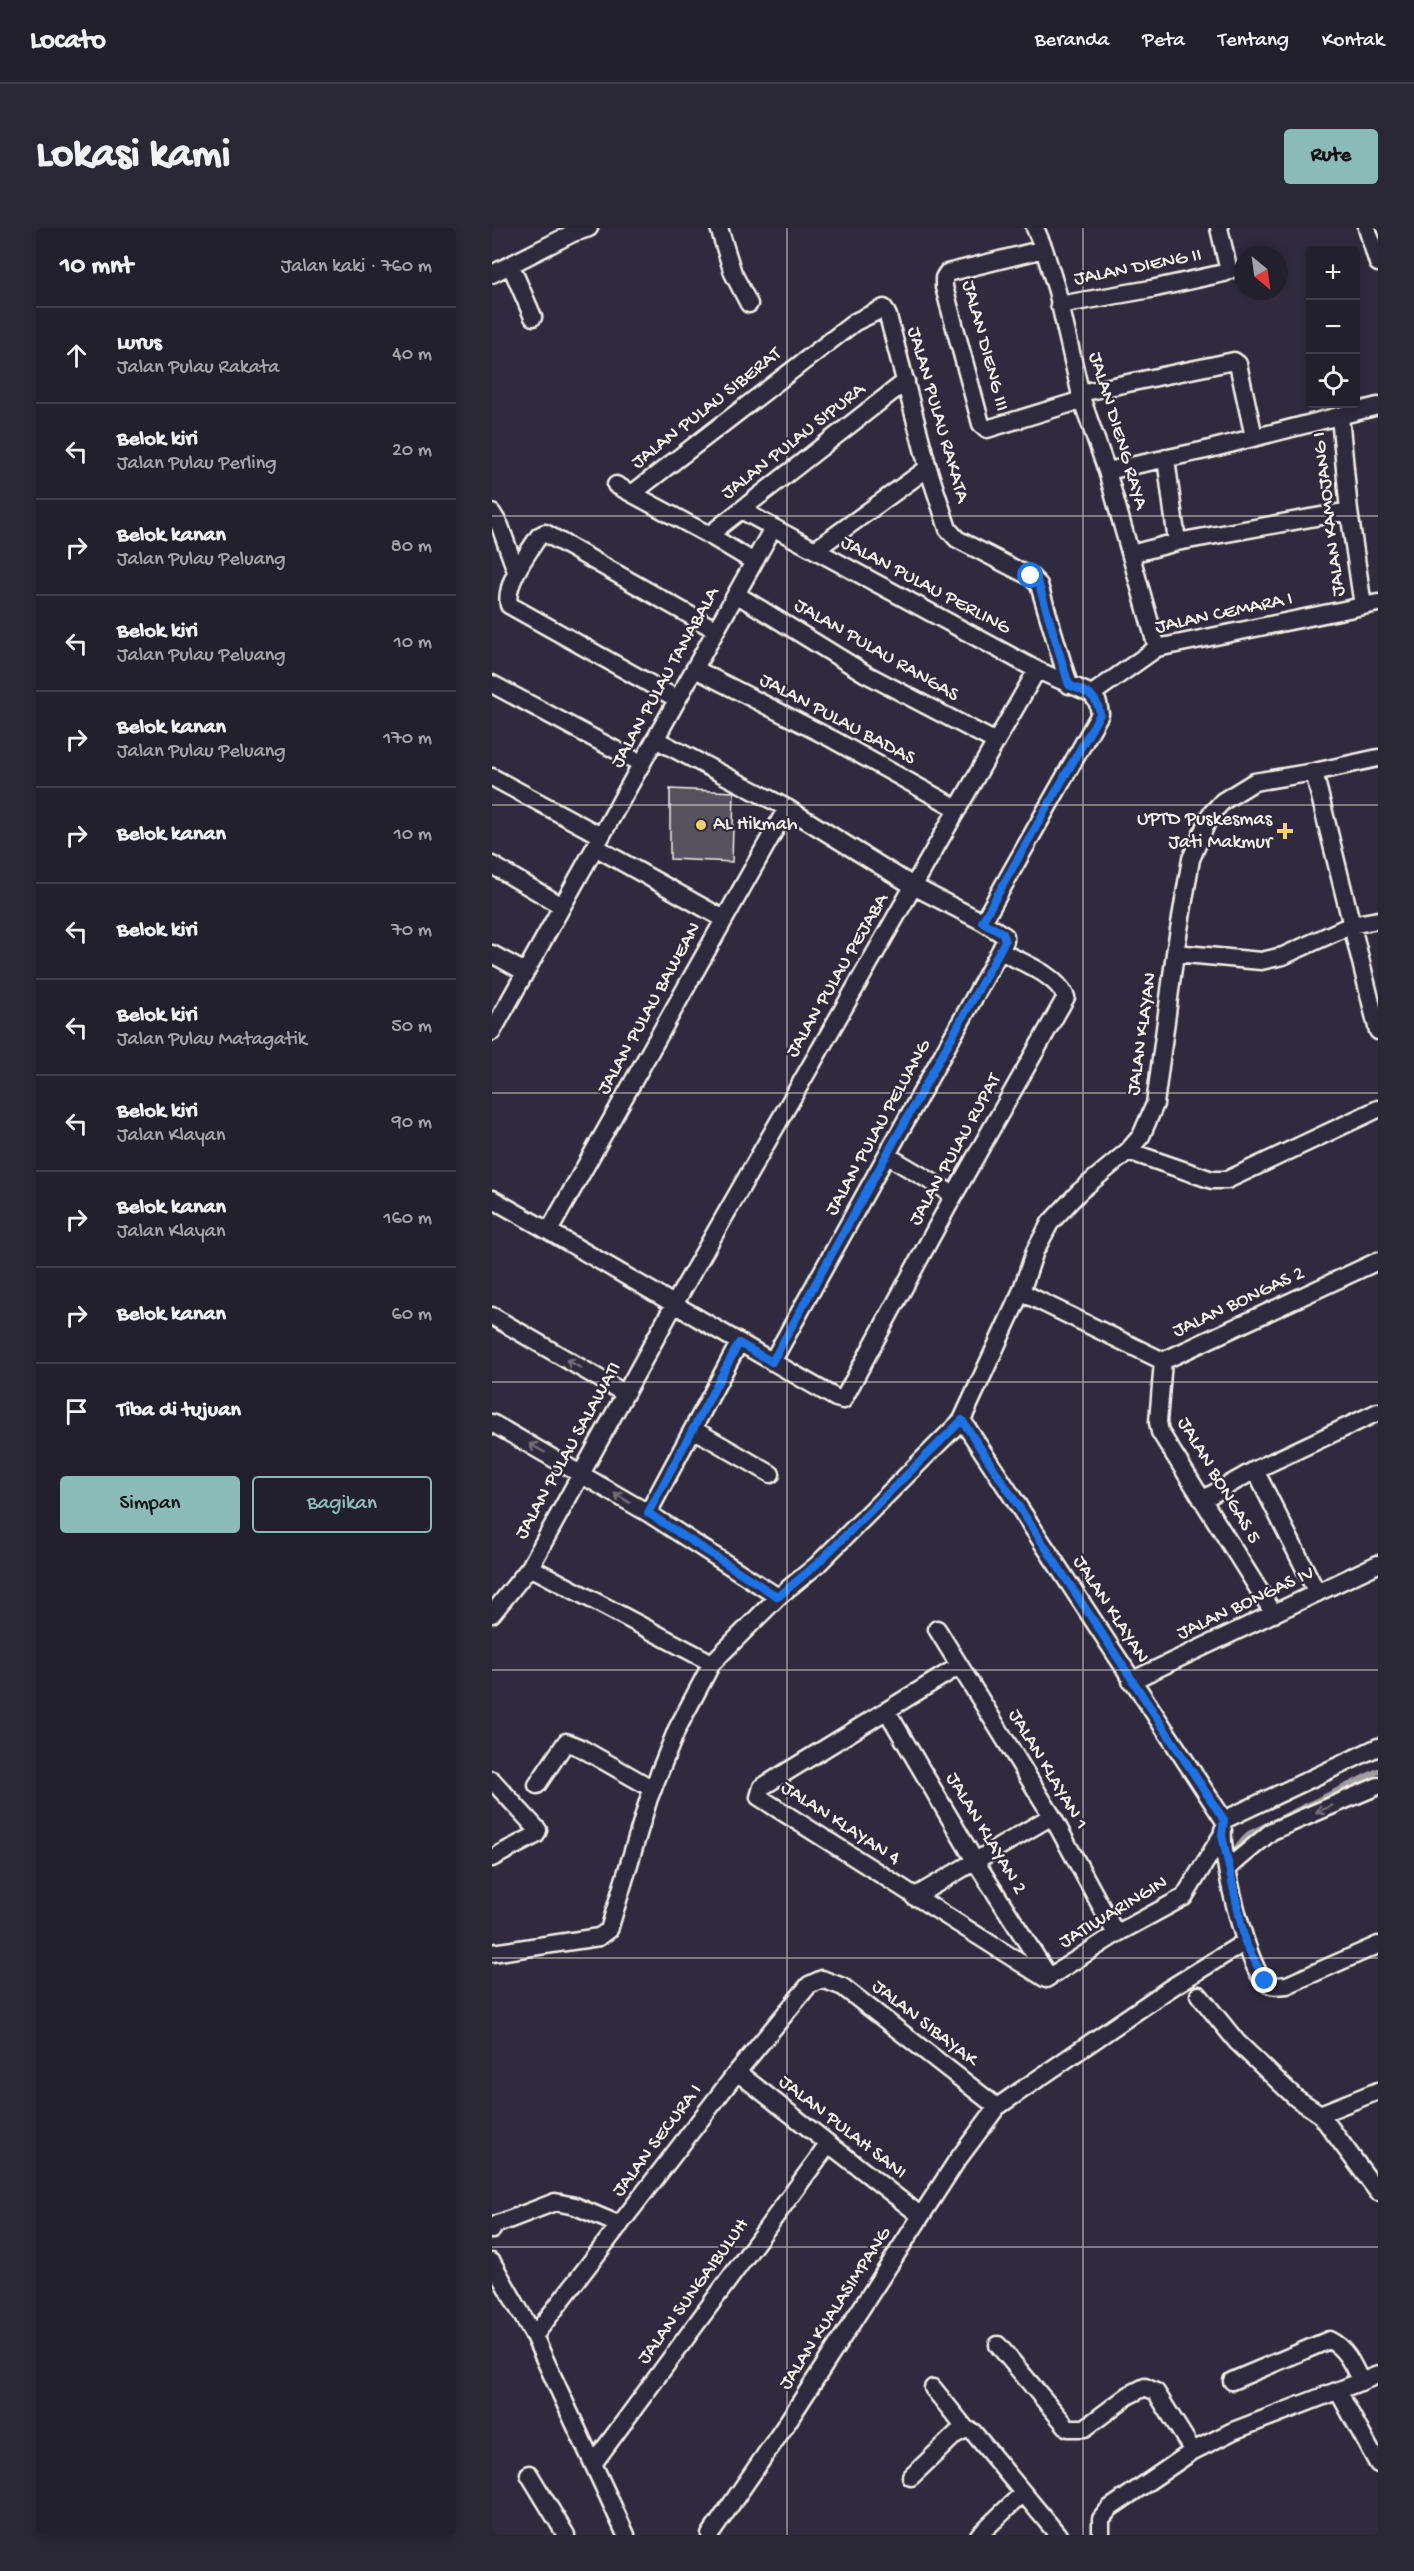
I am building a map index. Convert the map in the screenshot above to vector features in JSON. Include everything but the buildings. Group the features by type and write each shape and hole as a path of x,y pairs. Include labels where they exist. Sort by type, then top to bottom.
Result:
{"street":[{"path":"492,274 573,233 589,228"},
{"path":"719,228 733,273 748,304"},
{"name":"JALAN DIENG RAYA","path":"1035,228 1044,249 1081,397 1107,471 1157,648"},
{"name":"JALAN DIENG II","path":"1059,305 1151,290 1224,273 1228,271 1228,267 1219,228"},
{"path":"1367,228 1378,263"},
{"name":"JALAN DIENG III","path":"1044,249 947,273 944,278 944,287 981,424 987,429 1081,397"},
{"path":"511,266 533,317"},
{"name":"JALAN PULAU SIBERAT","path":"754,562 633,493 855,322 884,308 888,316"},
{"name":"JALAN PULAU RAKATA","path":"888,316 928,468 948,529 957,539 1031,576 1039,585 1069,685"},
{"path":"1081,397 1234,361 1238,364 1254,438"},
{"name":"JALAN PULAU SIPURA","path":"709,535 906,381"},
{"path":"1107,471 1254,438 1378,406"},
{"name":"JALAN KAMOJANG I","path":"1340,416 1349,511 1370,605"},
{"path":"1166,458 1177,542"},
{"path":"815,550 928,468"},
{"path":"616,485 633,493"},
{"name":"JALAN PULAU PERLING","path":"741,510 1037,670 1092,694"},
{"path":"1131,554 1177,542 1349,511"},
{"path":"492,513 500,526 516,571"},
{"name":"JALAN PULAU TANABALA","path":"492,1032 773,528"},
{"path":"677,699 510,605 508,598 516,571 539,536 545,533 716,630"},
{"name":"JALAN PULAU RANGAS","path":"736,594 866,674 996,742"},
{"name":"JALAN CEMARA I","path":"1092,694 1157,648 1370,605"},
{"name":"JALAN PULAU BADAS","path":"695,669 832,739 958,809"},
{"name":"JALAN PULAU PEJABA","path":"675,1303 1037,670"},
{"path":"492,684 642,764"},
{"path":"982,922 1100,714 1098,703 1092,694"},
{"path":"655,740 787,808 913,886 1003,933 1005,941 1000,951"},
{"name":"JALAN KLAYAN","path":"492,1953 599,1937 609,1930 653,1789 677,1729 712,1663 778,1597 817,1564 962,1420 1021,1292 1035,1251 1050,1223 1079,1192 1128,1151 1141,1137 1155,1104 1175,953 1191,859 1210,815 1223,801 1254,782 1378,758"},
{"path":"1314,772 1378,1031"},
{"path":"492,777 724,920"},
{"name":"JALAN PULAU BAWEAN","path":"549,1231 787,808"},
{"path":"492,866 562,906"},
{"path":"1175,953 1260,961 1282,956 1351,925 1378,920"},
{"name":"JALAN PULAU PELUANG","path":"772,1362 1000,951"},
{"name":"JALAN PULAU RUPAT","path":"772,1362 836,1398 843,1400 846,1395 1065,997 1062,989 1052,980 1000,951"},
{"path":"492,954 525,972"},
{"path":"1128,1151 1212,1180 1227,1180 1378,1109"},
{"path":"888,1156 954,1195"},
{"path":"492,1199 675,1303 772,1362"},
{"name":"JALAN BONGAS 2","path":"1021,1292 1163,1361 1378,1261"},
{"name":"JALAN PULAU SALAWATI","path":"492,1614 530,1567 675,1303"},
{"path":"492,1316 624,1393"},
{"path":"648,1513 739,1343"},
{"name":"JALAN BONGAS 5","path":"1163,1361 1158,1422 1160,1432 1274,1614"},
{"path":"1202,1500 1255,1470 1378,1412"},
{"name":"JALAN KLAYAN","path":"962,1420 1223,1828"},
{"path":"492,1423 648,1513 778,1597"},
{"path":"693,1429 771,1474"},
{"path":"1255,1470 1317,1593"},
{"name":"JALAN BONGAS IV","path":"1131,1681 1378,1564"},
{"path":"530,1567 712,1663"},
{"name":"JALAN KLAYAN 1","path":"937,1629 1052,1816 1116,1934"},
{"name":"JALAN KLAYAN 4","path":"959,1666 762,1787 759,1797 914,1897 1046,1977"},
{"name":"JALAN KLAYAN 2","path":"887,1711 1046,1977"},
{"path":"537,1785 566,1742 581,1748 653,1789"},
{"path":"1378,1747 1223,1828 1228,1868 1245,1942 1265,1981 1275,1987 1287,1985 1378,1945"},
{"path":"492,1780 538,1830 536,1835 492,1858"},
{"path":"1228,1868 1272,1831 1378,1785"},
{"path":"914,1897 1052,1816"},
{"name":"JATIWARINGIN","path":"1046,1977 1116,1934 1184,1897 1223,1828"},
{"name":"JALAN KUALASIMPANG","path":"710,2535 783,2429 956,2162 997,2107 1169,1989 1245,1942"},
{"name":"JALAN SIBAYAK","path":"822,1979 843,1987 997,2107"},
{"name":"JALAN SECURA I","path":"534,2336 737,2072 809,1985 822,1979"},
{"path":"1199,1995 1237,2042 1296,2098 1320,2114 1378,2192"},
{"name":"JALAN PULAH SANI","path":"737,2072 921,2216"},
{"path":"1320,2114 1378,2091"},
{"name":"JALAN SUNGAIBULUH","path":"592,2464 828,2145"},
{"path":"492,2230 495,2225 555,2202 575,2206 620,2225"},
{"path":"492,2262 534,2336 626,2535"},
{"path":"1232,2381 1329,2340 1339,2345 1353,2365 1360,2382"},
{"path":"998,2345 1068,2428 1085,2428 1129,2395 1145,2387 1156,2392 1193,2451"},
{"path":"1101,2535 1101,2519 1110,2508 1193,2451 1233,2431 1378,2375"},
{"path":"933,2388 966,2429 973,2432 1058,2535"},
{"path":"1338,2391 1378,2464"},
{"path":"911,2477 956,2434 966,2429"},
{"path":"529,2474 566,2535"},
{"path":"979,2535 1023,2493"}],"waterway":[{"path":"1233,1853 1249,1834 1378,1771"}],"place":[{"name":"AL Hikmah","path":"701,825"},
{"name":"UPTD Puskesmas Jati Makmur","path":"1285,831"}],"route":[{"path":"1031,576 1039,585 1069,685 1092,694 1098,703 1100,714 982,922 1003,933 1005,941 772,1362 739,1343 648,1513 778,1597 817,1564 962,1420 1224,1820 1222,1835 1245,1942 1265,1981"}]}
